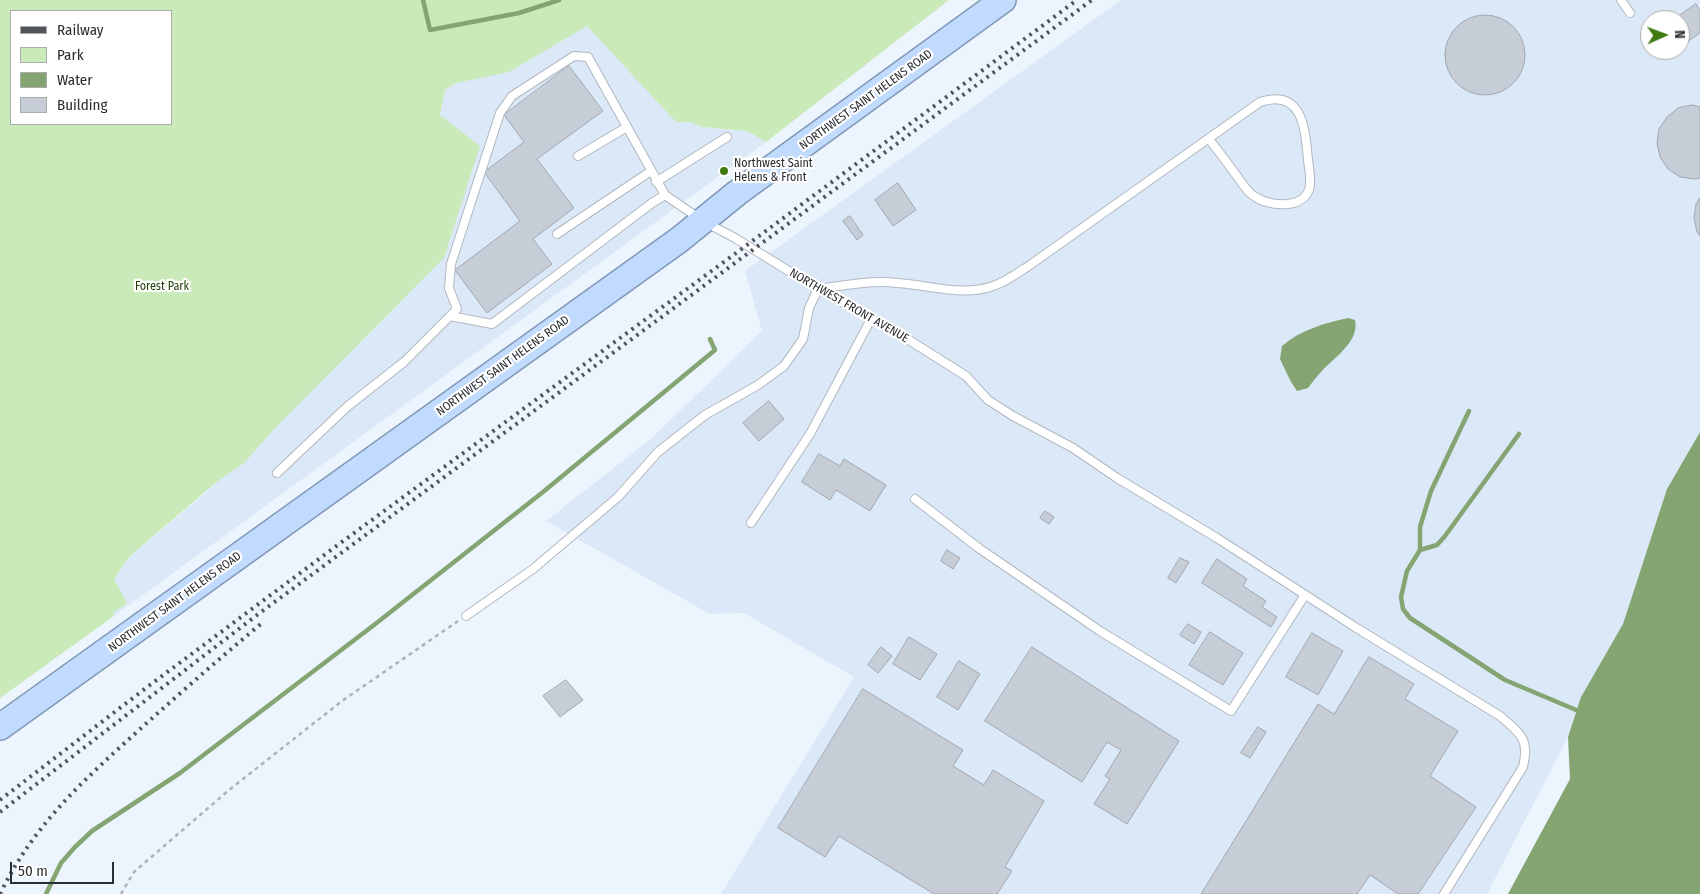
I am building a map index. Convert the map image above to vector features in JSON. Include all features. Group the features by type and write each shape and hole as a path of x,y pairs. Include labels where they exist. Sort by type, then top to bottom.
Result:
{"highway":[{"name":"NORTHWEST SAINT HELENS ROAD","path":"0,727 679,240 737,193 1004,0"}],"lane":[{"path":"1621,0 1630,13"},
{"path":"277,473 348,406 404,362 456,309 449,288 451,264 500,113 512,96 574,56 588,58 665,195 492,324 450,316"},
{"path":"466,616 533,569 618,497 658,452 705,415 758,384 784,366 804,339 809,308 818,290 860,282 898,282 954,290 978,290 994,286 1030,265 1209,138 1260,102 1271,99 1283,100 1291,104 1303,121 1306,134 1309,191 1299,200 1284,204 1274,204 1254,196 1209,138"},
{"path":"578,156 627,127"},
{"path":"656,182 727,137"},
{"path":"557,234 651,171"},
{"name":"NORTHWEST FRONT AVENUE","path":"665,195 703,221 735,238 818,290 871,319 966,376 988,400 1013,416 1073,448 1117,478 1217,538 1500,716 1517,730 1524,740 1527,752 1523,767 1444,894"},
{"path":"751,523 810,434 871,319"},
{"path":"915,499 980,549 1100,631 1231,711 1305,595"}],"path":[{"path":"121,894 134,872 228,790 342,701 466,616"}],"shaded area":[{"path":"588,0 702,127 747,131 766,142 114,616 104,594 130,556 213,487 428,180 445,90"},
{"path":"1121,0 1700,0 1700,432 1667,489 1623,624 1581,697 1568,737 1487,894 721,894 854,677 744,613 710,614 546,521 652,438 762,331 745,271"}],"green space":[{"name":"Forest Park","path":"0,0 949,0 766,142 747,131 702,127 690,122 676,122 587,26 509,72 456,83 445,90 440,115 480,146 444,258 275,428 244,463 218,481 130,556 114,579 127,603 113,613 114,616 0,698"}],"water":[{"path":"1348,318 1355,320 1355,328 1350,342 1308,388 1297,391 1280,359 1282,346 1305,331"},
{"path":"1700,432 1700,894 1508,894 1570,779 1568,737 1581,697 1623,624 1667,489"}],"building":[{"path":"1696,4 1700,11 1700,33 1690,40 1690,10 1687,10"},
{"path":"1477,15 1493,15 1514,26 1525,47 1525,63 1514,84 1493,95 1477,95 1463,89 1451,77 1445,63 1445,47 1451,33 1463,21"},
{"path":"569,66 603,111 537,159 574,208 533,239 552,264 487,313 455,270 520,221 484,172 524,142 504,115"},
{"path":"1692,105 1700,107 1700,178 1695,179 1680,177 1668,169 1660,157 1657,143 1659,129 1667,117 1678,108"},
{"path":"898,183 916,210 893,226 875,200"},
{"path":"1700,198 1700,236 1697,232 1694,218 1696,204"},
{"path":"850,216 863,235 857,240 843,221"},
{"path":"769,401 784,419 759,441 743,423"},
{"path":"819,454 840,466 844,459 886,485 870,511 836,490 830,500 802,482"},
{"path":"1045,511 1054,517 1049,524 1040,518"},
{"path":"947,550 960,558 953,569 941,561"},
{"path":"1180,558 1189,562 1176,583 1168,578"},
{"path":"1217,559 1247,579 1243,586 1266,601 1262,607 1277,617 1271,627 1202,583"},
{"path":"1188,624 1201,632 1194,644 1180,635"},
{"path":"1210,632 1243,653 1223,685 1189,665"},
{"path":"1312,633 1343,651 1318,695 1286,677"},
{"path":"909,637 937,654 920,680 893,664"},
{"path":"881,647 892,656 878,673 868,665"},
{"path":"1032,647 1179,741 1127,824 1094,804 1110,779 1105,776 1121,750 1107,742 1082,782 985,721"},
{"path":"1369,657 1414,684 1405,699 1458,731 1430,776 1476,807 1418,894 1398,894 1370,875 1357,894 1201,894 1318,704 1334,714"},
{"path":"959,661 980,674 958,710 937,697"},
{"path":"566,680 583,700 560,717 543,696"},
{"path":"863,689 963,750 953,766 984,785 993,770 1044,801 1005,867 1012,871 997,894 934,894 839,836 825,857 778,828"},
{"path":"1258,727 1266,732 1250,758 1241,753"}],"waterway":[{"path":"423,0 430,30 519,13 559,0"},
{"path":"46,894 61,863 92,831 180,773 374,625 543,492 715,350 710,339"},
{"path":"1469,411 1431,491 1420,527 1420,550 1407,571 1401,597 1403,609 1410,618 1505,680 1581,712"},
{"path":"1420,550 1437,545 1445,536 1519,434"}],"railway":[{"path":"0,800 335,547 1077,0"},
{"path":"0,812 257,615 1092,0"},
{"path":"0,894 28,846 79,786 154,717 262,623"}],"place":[{"name":"Northwest Saint Helens & Front","path":"724,171"}]}
